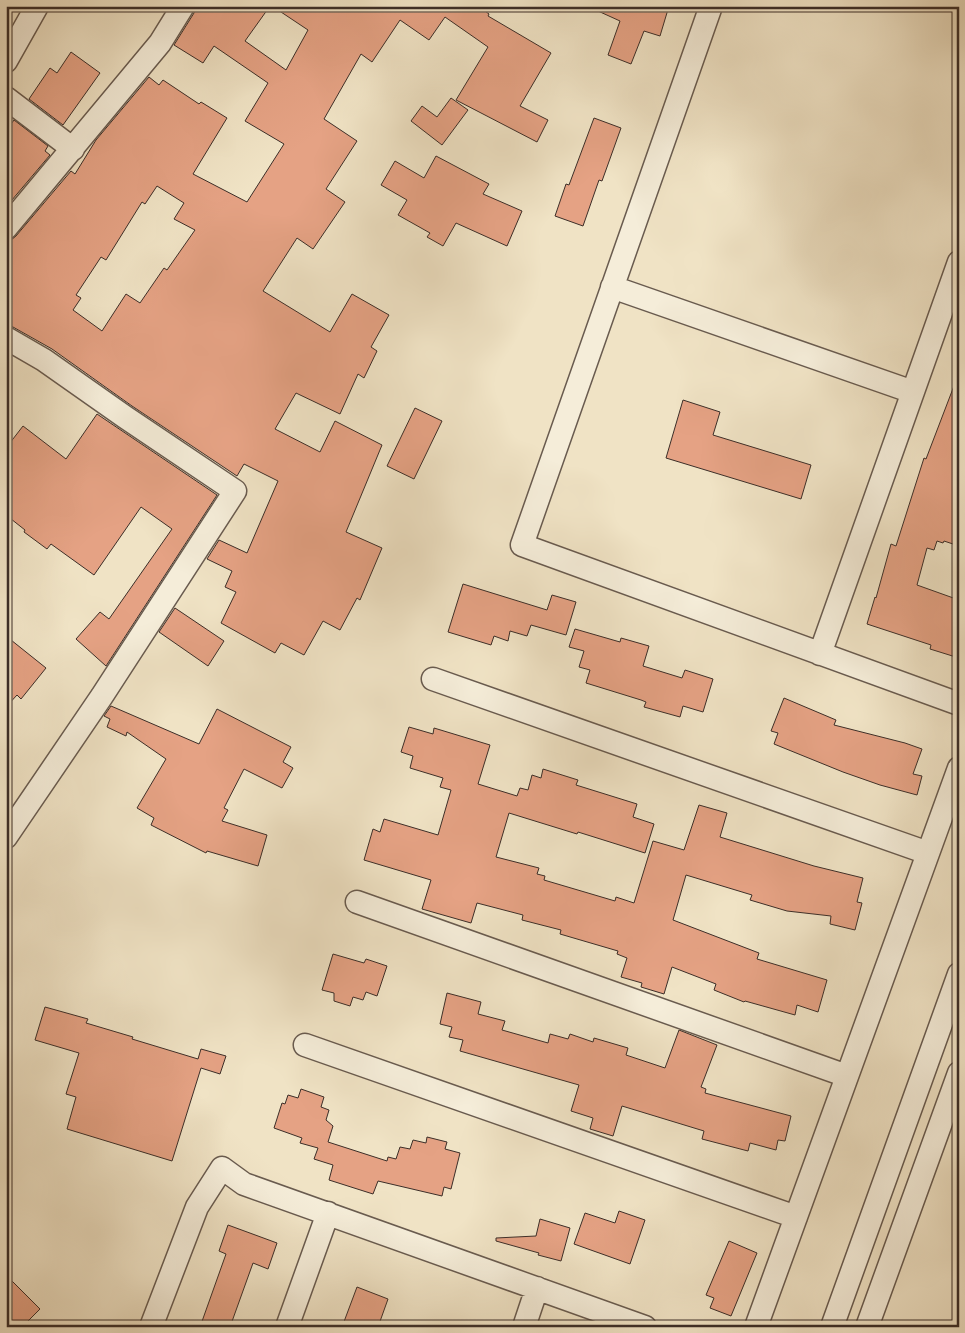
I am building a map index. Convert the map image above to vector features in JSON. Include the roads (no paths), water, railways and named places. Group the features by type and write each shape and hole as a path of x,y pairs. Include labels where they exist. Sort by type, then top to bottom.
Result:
{"street":[{"path":"6,61 37,6"},
{"path":"6,228 160,43 182,6"},
{"path":"711,6 522,545 959,704"},
{"path":"6,98 73,149"},
{"path":"820,654 959,262"},
{"path":"612,287 913,392"},
{"path":"6,338 44,360 235,491 102,696 6,837"},
{"path":"433,679 928,852"},
{"path":"756,1327 959,768"},
{"path":"357,902 847,1076"},
{"path":"832,1327 959,974"},
{"path":"305,1045 796,1217"},
{"path":"867,1327 959,1073"},
{"path":"151,1327 197,1207 222,1168 244,1184 645,1327"},
{"path":"287,1327 328,1213"},
{"path":"524,1327 537,1288"}]}
